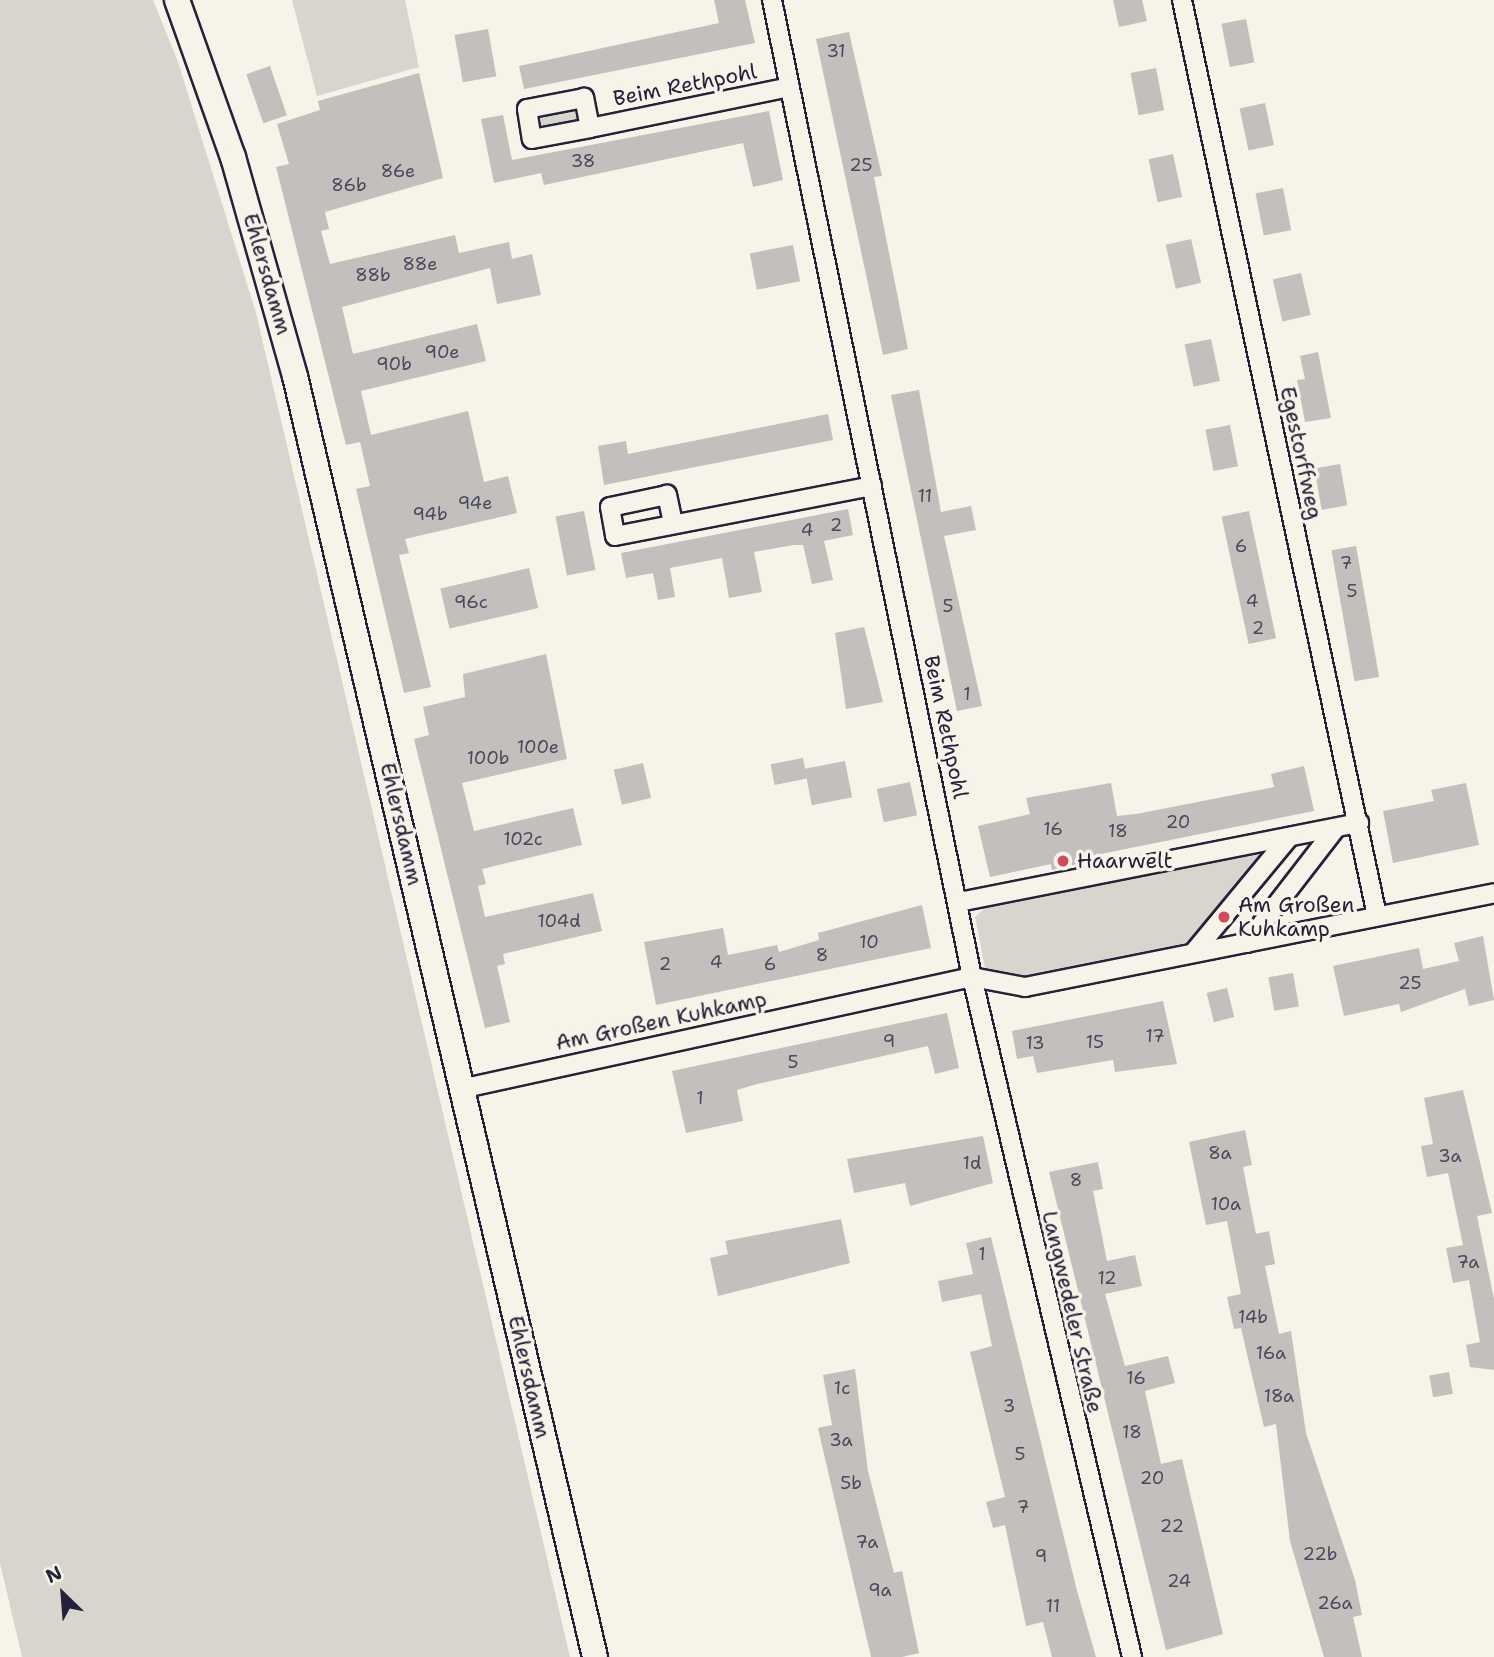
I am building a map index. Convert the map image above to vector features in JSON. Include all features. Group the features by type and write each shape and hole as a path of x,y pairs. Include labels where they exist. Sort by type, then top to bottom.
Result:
{"street":[{"name":"Ehlersdamm","path":"177,0 244,194 295,376 465,1088 595,1657"},
{"name":"Beim Rethpohl","path":"772,0 959,902 972,977"},
{"name":"Egestorffweg","path":"1182,0 1377,916"},
{"name":"Beim Rethpohl","path":"590,128 790,87"},
{"path":"673,523 873,486"},
{"path":"959,902 1359,823"},
{"path":"1247,943 1336,828"},
{"path":"1194,952 1289,837"},
{"name":"Am Großen Kuhkamp","path":"465,1088 972,977 1025,988 1494,893"},
{"name":"Langwedeler Straße","path":"972,977 1132,1657"}],"shaded area":[{"path":"0,0 153,0 178,62 256,313 570,1657 22,1657 0,1563"},
{"path":"292,0 405,0 419,67 317,96"},
{"path":"574,107 578,123 541,126 540,115"},
{"path":"1264,851 1190,942 1046,974 1014,977 985,968 975,917 985,908"}],"building":[{"path":"714,0 745,0 755,43 524,89 519,66 719,23"},
{"path":"1113,0 1142,0 1147,21 1119,27"},
{"path":"1246,19 1254,62 1230,67 1221,24"},
{"path":"488,29 496,76 463,82 455,35"},
{"path":"849,32 882,176 874,177 908,349 883,355 816,39"},
{"path":"270,66 287,115 263,123 246,74"},
{"path":"1156,68 1164,110 1139,115 1130,73"},
{"path":"419,73 443,178 325,212 329,229 321,231 330,264 455,235 459,253 509,242 512,259 532,254 541,295 497,304 490,268 342,307 353,354 477,324 486,361 361,391 371,435 468,411 484,482 508,476 517,513 405,539 409,553 399,555 431,687 404,693 356,489 370,486 360,442 346,445 276,167 289,164 277,124 320,110 318,101"},
{"path":"1265,103 1274,145 1249,150 1240,108"},
{"path":"769,111 783,180 753,187 743,143 544,185 541,173 494,183 481,119 503,115 512,160"},
{"path":"1173,154 1182,197 1158,202 1149,159"},
{"path":"1283,188 1291,230 1264,236 1256,193"},
{"path":"1191,239 1201,283 1176,289 1166,245"},
{"path":"793,245 800,281 757,290 750,253"},
{"path":"1301,273 1311,315 1282,321 1273,280"},
{"path":"1211,339 1220,381 1194,387 1185,345"},
{"path":"1318,352 1331,418 1305,422 1297,380 1305,379 1300,356"},
{"path":"919,390 941,512 971,506 976,530 944,536 982,706 957,711 891,395"},
{"path":"828,414 833,440 604,485 598,446 626,441 628,454"},
{"path":"1230,425 1238,466 1213,471 1205,430"},
{"path":"1340,464 1347,505 1322,510 1314,469"},
{"path":"848,509 853,535 824,541 833,580 812,584 803,545 754,552 762,592 729,598 722,558 670,568 675,597 658,600 653,573 626,578 621,553"},
{"path":"584,511 595,570 567,575 556,517"},
{"path":"1249,511 1276,638 1249,644 1222,517"},
{"path":"1356,546 1379,677 1354,681 1331,550"},
{"path":"529,568 538,608 450,628 440,588"},
{"path":"864,627 883,702 846,709 835,633"},
{"path":"546,654 567,759 462,783 474,831 573,808 582,845 482,869 486,884 478,886 485,917 593,893 602,931 503,954 505,964 497,966 510,1022 485,1028 414,739 429,735 423,707 465,697 463,674"},
{"path":"803,758 807,779 775,785 771,764"},
{"path":"845,761 852,797 812,805 805,769"},
{"path":"643,763 651,798 622,805 614,770"},
{"path":"1304,766 1314,811 1076,859 1077,864 1052,870 1051,864 990,877 978,826 1030,814 1026,798 1111,783 1117,816 1136,814 1274,787 1271,774"},
{"path":"910,782 917,815 884,822 877,789"},
{"path":"1466,783 1479,845 1393,863 1383,811 1434,801 1431,790"},
{"path":"922,905 931,948 656,1005 644,942 723,928 728,955 777,945 779,952 819,940 818,933"},
{"path":"1483,936 1494,1000 1469,1006 1465,989 1401,1012 1399,1004 1344,1016 1333,966 1419,948 1423,969 1459,961 1454,943"},
{"path":"1293,973 1299,1006 1274,1011 1268,977"},
{"path":"1227,988 1234,1017 1214,1022 1207,993"},
{"path":"1163,1001 1177,1064 1115,1072 1113,1060 1037,1073 1033,1056 1017,1059 1012,1031"},
{"path":"947,1013 959,1068 935,1074 928,1046 757,1084 737,1090 743,1121 686,1133 672,1071"},
{"path":"1463,1090 1492,1213 1477,1216 1494,1299 1494,1370 1470,1367 1466,1345 1480,1342 1469,1280 1453,1283 1446,1248 1463,1245 1448,1173 1427,1177 1421,1146 1433,1144 1424,1098"},
{"path":"1245,1130 1252,1165 1243,1167 1256,1234 1269,1231 1275,1264 1265,1266 1279,1334 1291,1331 1306,1433 1355,1580 1362,1615 1353,1617 1362,1657 1324,1657 1290,1541 1276,1424 1264,1427 1241,1328 1234,1329 1227,1297 1241,1294 1227,1221 1206,1225 1189,1142"},
{"path":"983,1136 993,1183 910,1206 905,1183 854,1193 847,1159"},
{"path":"1098,1162 1103,1189 1093,1191 1107,1261 1135,1255 1142,1286 1105,1294 1125,1366 1168,1356 1175,1383 1145,1391 1161,1464 1182,1459 1223,1634 1166,1650 1049,1172"},
{"path":"841,1219 850,1263 718,1296 710,1258 728,1254 725,1241"},
{"path":"991,1237 1076,1587 1096,1657 1052,1657 1043,1622 1026,1626 1005,1525 993,1528 986,1502 1005,1497 970,1352 992,1346 981,1294 942,1302 938,1281 973,1274 966,1243"},
{"path":"855,1369 868,1471 894,1573 902,1571 919,1653 902,1657 871,1657 818,1428 832,1425 823,1375"},
{"path":"1449,1372 1453,1394 1433,1397 1429,1375"}],"place":[{"name":"Haarwelt","path":"1063,861"},
{"name":"Am Großen Kuhkamp","path":"1224,917"}]}
